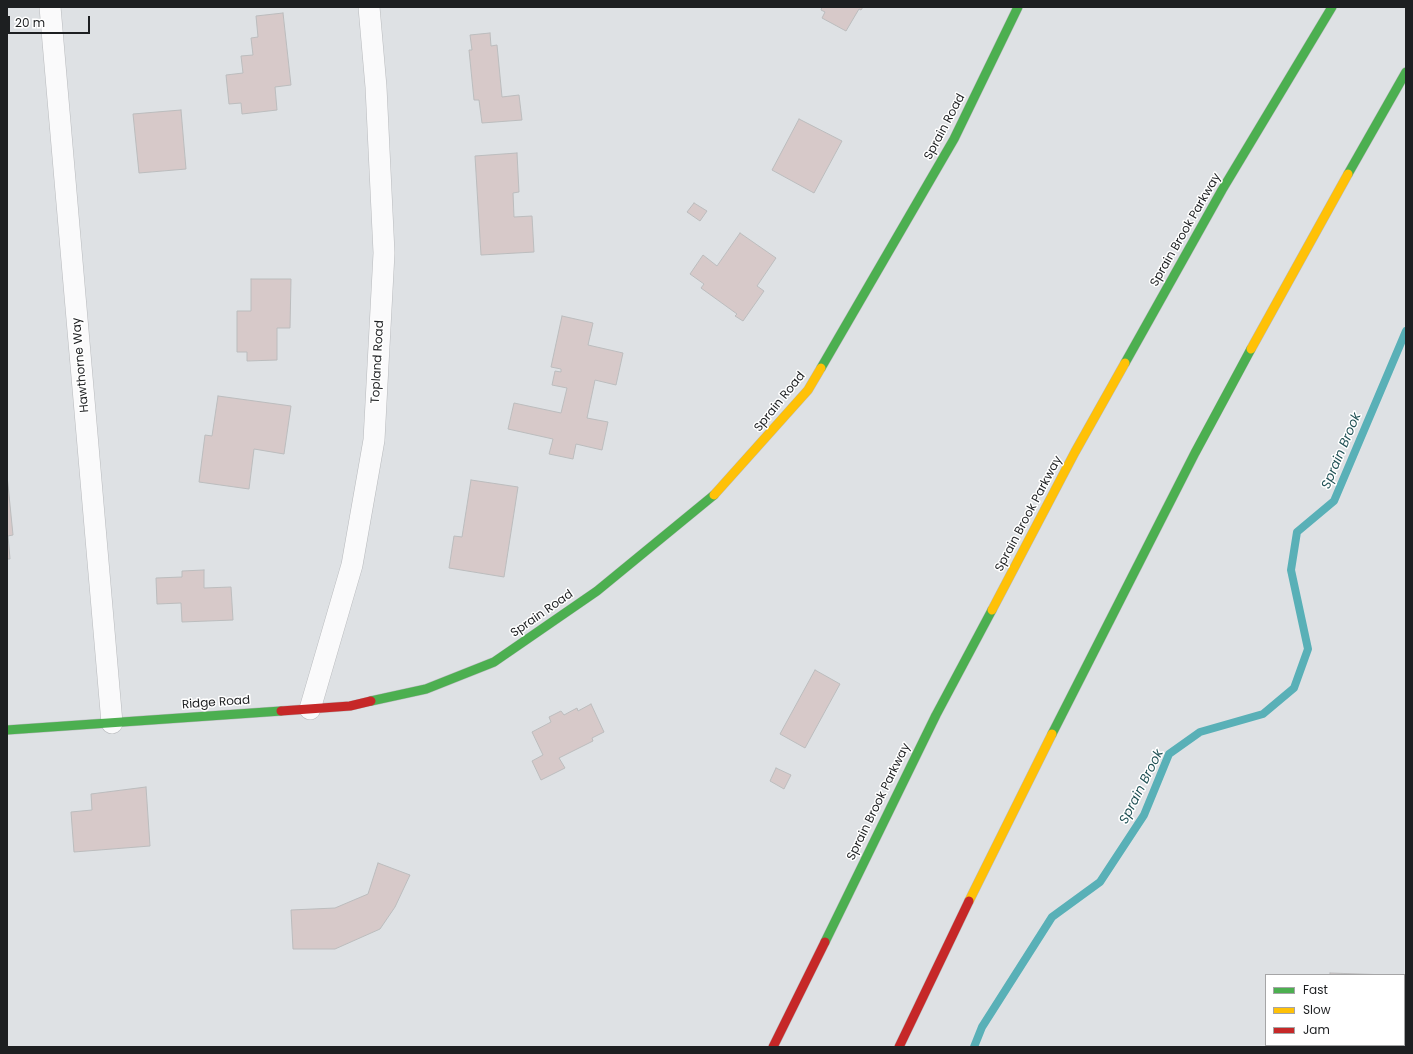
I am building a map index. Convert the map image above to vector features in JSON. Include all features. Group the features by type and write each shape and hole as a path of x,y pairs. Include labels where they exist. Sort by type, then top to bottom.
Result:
{"main road":[{"name":"Sprain Road","path":"426,689 494,662 597,591 719,491 808,390 954,138 1018,7"},
{"name":"Sprain Brook Parkway","path":"773,1047 932,722 1068,465 1222,190 1332,7"},
{"path":"899,1047 1016,804 1195,453 1290,277 1406,72"},
{"name":"Ridge Road","path":"7,730 350,706 426,689"}],"street":[{"name":"Hawthorne Way","path":"50,7 112,723"},
{"name":"Topland Road","path":"310,709 352,565 374,440 384,253 376,87 369,7"}],"building":[{"path":"822,7 863,7 861,10 859,9 846,31 822,18 825,12 821,10"},
{"path":"283,13 291,85 275,87 277,110 242,114 241,103 229,104 226,75 243,73 241,56 253,55 251,38 258,37 256,16"},
{"path":"490,33 491,46 497,45 502,97 519,95 522,120 482,123 479,100 474,100 469,50 472,50 470,35"},
{"path":"181,110 186,169 139,173 133,114"},
{"path":"799,119 842,141 814,193 772,170"},
{"path":"517,153 519,192 513,193 514,217 532,216 534,252 481,255 475,156"},
{"path":"694,203 707,211 700,221 687,212"},
{"path":"740,233 776,258 757,286 764,291 743,321 735,316 737,314 701,288 704,284 690,274 703,255 717,266"},
{"path":"251,279 291,279 290,328 277,328 277,360 247,361 247,352 237,352 237,311 251,311"},
{"path":"562,316 593,323 588,345 623,353 616,385 595,380 587,418 608,422 602,450 576,444 573,459 549,454 553,439 508,429 514,403 561,413 567,388 552,385 555,371 561,372 561,369 551,367"},
{"path":"218,396 291,406 284,454 254,449 249,489 199,482 205,435 212,436"},
{"path":"7,475 13,535 8,536 10,559 7,559"},
{"path":"471,480 518,487 504,577 449,568 454,536 462,537"},
{"path":"204,570 204,588 231,587 233,620 182,622 181,603 157,604 156,578 182,577 182,571"},
{"path":"815,670 840,684 805,748 780,734"},
{"path":"591,704 604,732 592,738 593,741 559,758 565,768 541,780 532,761 543,755 532,732 551,722 549,717 561,711 564,715 577,708 578,711"},
{"path":"776,768 791,775 784,789 770,781"},
{"path":"146,787 150,846 74,852 71,812 92,810 91,794"},
{"path":"378,863 410,875 395,907 380,929 335,949 293,949 291,910 335,908 368,894"},
{"path":"1330,973 1360,974 1330,974"},
{"path":"1405,976 1406,976 1405,1022"}],"waterway":[{"name":"Sprain Brook","path":"974,1047 982,1027 1052,917 1100,882 1144,815 1169,754 1200,732 1263,714 1294,688 1308,649 1291,570 1297,532 1334,501 1406,331"}],"traffic: fast":[{"path":"821,368 954,139 1018,7"},
{"path":"1125,363 1222,190 1332,7"},
{"path":"1348,174 1406,72"},
{"path":"1052,734 1195,453 1251,349"},
{"path":"371,701 426,689 494,662 597,591 714,495"},
{"path":"825,942 936,715 992,610"},
{"path":"7,730 281,711"}],"traffic: slow":[{"path":"1251,349 1348,174"},
{"path":"992,610 1075,452 1125,363"},
{"path":"714,495 808,390 821,368"},
{"path":"969,901 1052,734"}],"traffic: jam":[{"path":"281,711 350,706 371,701"},
{"path":"899,1047 969,901"},
{"path":"773,1047 825,942"}]}
